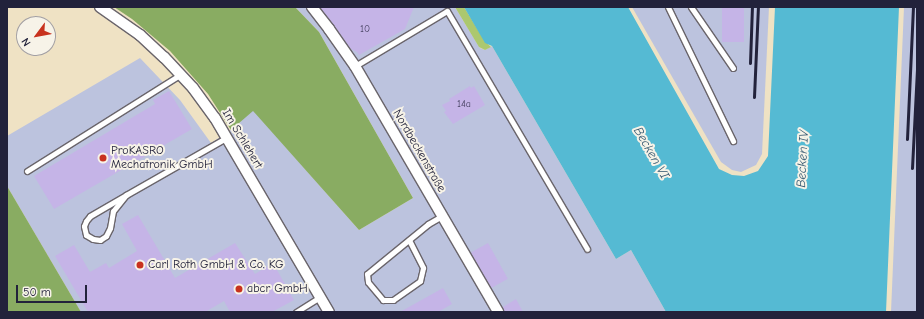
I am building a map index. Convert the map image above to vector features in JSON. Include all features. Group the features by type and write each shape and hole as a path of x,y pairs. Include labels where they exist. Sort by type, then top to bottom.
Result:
{"street":[{"name":"Im Schlehert","path":"100,7 140,35 164,56 193,88 215,118 329,312"},
{"name":"Nordbeckenstraße","path":"312,7 330,29 355,66 498,312"}],"lane":[{"path":"668,7 733,141"},
{"path":"691,7 733,68"},
{"path":"355,66 447,11 587,249"},
{"path":"27,171 181,74"},
{"path":"126,195 113,211 110,228 106,236 100,240 93,240 86,235 84,226 86,221 126,195 226,138"},
{"path":"410,240 423,268 420,281 394,300 383,300 368,282 367,274 428,224 442,216"},
{"path":"296,312 320,297"}],"shaded area":[{"path":"295,7 455,7 480,48 485,50 492,46 616,259 631,250 666,312 81,312 7,186 7,136 140,58 180,100 211,143 231,130 253,110 359,230 413,198 319,32"},
{"path":"632,7 769,7 762,154 756,165 741,172 732,170 721,162"},
{"path":"904,7 917,7 917,312 891,312"}],"green space":[{"path":"114,7 295,7 319,32 413,198 359,230 253,111 231,130 208,94 170,51 132,19"},
{"path":"455,7 464,7 484,40 491,47 485,50 479,47"},
{"path":"7,186 81,312 8,312"}],"water":[{"path":"464,7 628,7 719,169 732,175 744,176 758,171 768,156 775,7 899,7 886,312 666,312 631,250 616,259 492,46 485,43"}],"building":[{"path":"320,7 414,7 405,29 359,55 351,49"},
{"path":"722,7 744,7 744,42 722,42"},
{"path":"470,86 471,88 474,86 485,105 453,124 444,112 446,111 442,105"},
{"name":"ProKASRO Mechatronik GmbH","path":"169,91 192,129 54,209 34,176 155,104 153,100"},
{"path":"138,215 175,278 235,243 255,274 273,263 294,300 272,312 230,312 224,301 205,312 88,312 55,256 74,245 90,272 106,263 109,268 137,251 122,224"},
{"path":"488,243 508,279 490,289 471,253"},
{"path":"443,288 452,304 438,312 400,312"},
{"path":"516,299 523,312 504,312 503,307"}],"railway":[{"path":"750,63 752,7"},
{"path":"754,97 758,7"},
{"path":"907,139 913,7"},
{"path":"912,168 917,68"}],"place":[{"name":"ProKASRO Mechatronik GmbH","path":"103,158"},
{"name":"Carl Roth GmbH & Co. KG","path":"140,265"},
{"name":"abcr GmbH","path":"239,289"}],"water label":[{"name":"Becken VI","path":"651,153"},
{"name":"Becken IV","path":"803,159"}]}
